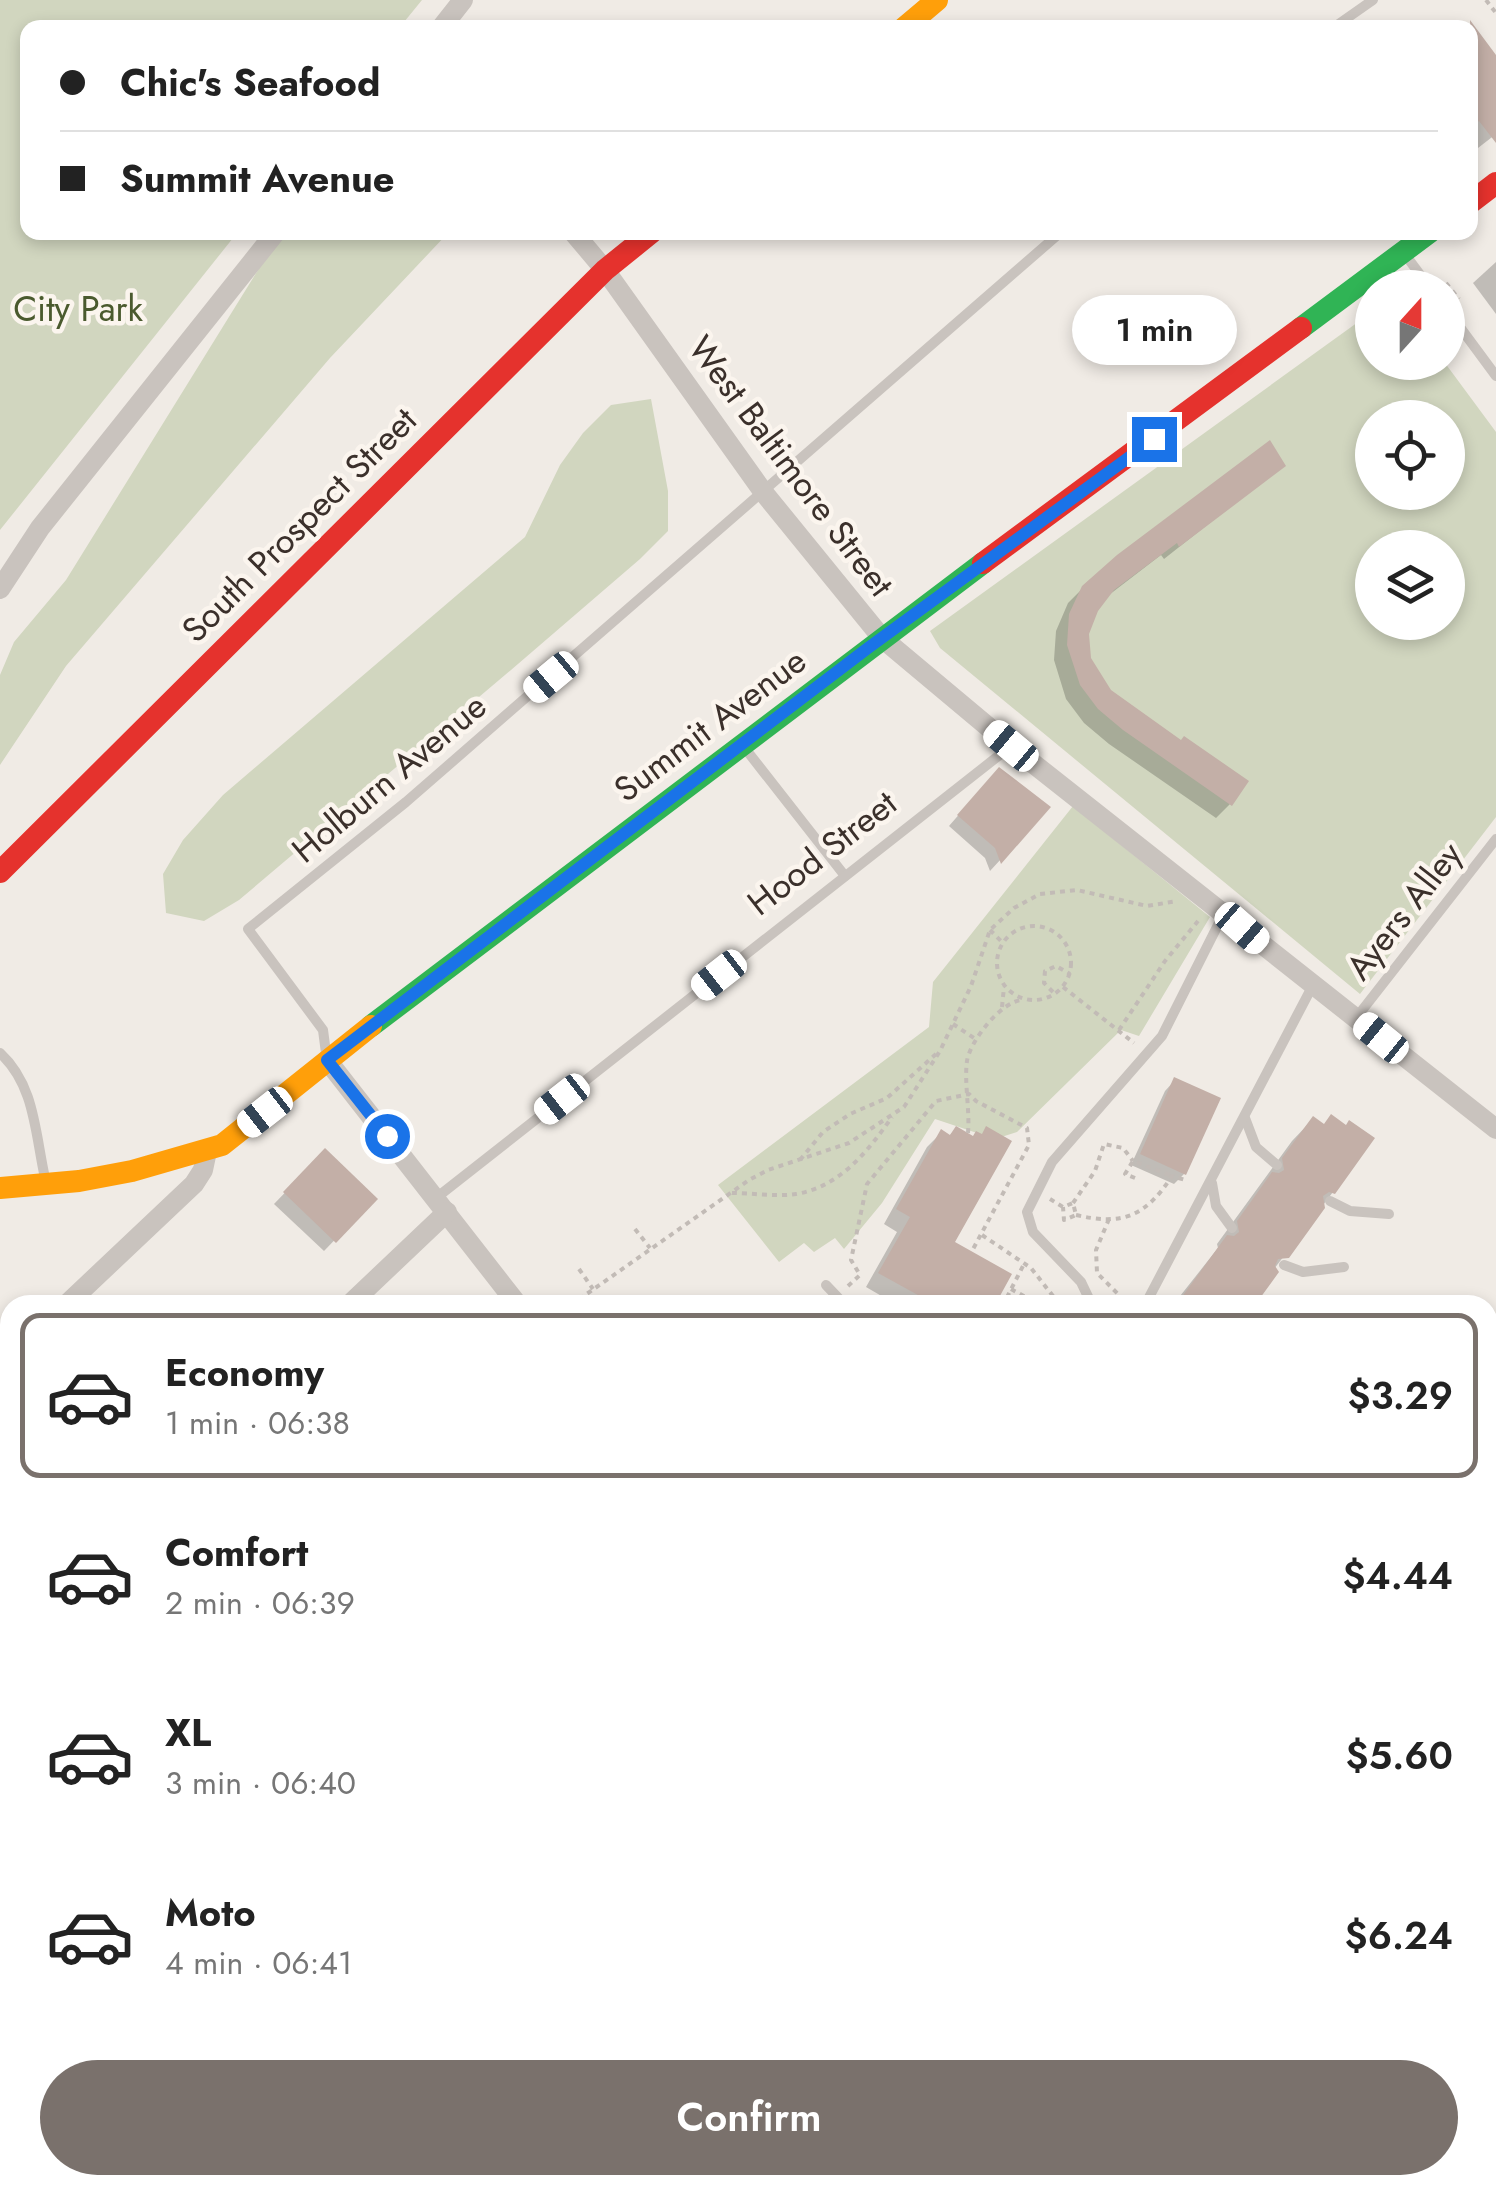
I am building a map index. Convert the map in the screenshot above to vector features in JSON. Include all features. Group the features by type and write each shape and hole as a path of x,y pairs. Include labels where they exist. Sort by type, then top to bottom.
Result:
{"main road":[{"path":"914,20 938,0"},
{"name":"South Prospect Street","path":"0,872 605,270 642,240"},
{"name":"Summit Avenue","path":"207,1151 222,1145 327,1060 882,638 1420,240"},
{"path":"0,1188 132,1171 207,1151"}],"street":[{"path":"447,20 463,0"},
{"path":"0,589 40,528 270,240"},
{"name":"West Baltimore Street","path":"580,240 764,493 882,638 1011,746 1496,1129"},
{"path":"327,1060 510,1295"},
{"name":"Summit Avenue","path":"77,1295 194,1184 203,1170 207,1151"},
{"name":"Hood Street","path":"358,1295 442,1205"}],"lane":[{"path":"1345,20 1373,0"},
{"name":"Holburn Avenue","path":"327,1060 323,1030 248,930 406,802 1052,240"},
{"path":"1404,252 1417,270"},
{"path":"1465,334 1496,376"},
{"path":"742,745 845,876"},
{"name":"Hood Street","path":"442,1205 845,876 1011,746"},
{"name":"Ayers Alley","path":"1356,1018 1496,839"},
{"path":"1087,1295 1081,1282 1032,1232 1027,1212 1052,1162 1162,1036 1224,914"},
{"path":"1150,1295 1313,985"},
{"path":"0,1053 15,1066 28,1092 46,1184"},
{"path":"1246,1118 1256,1147 1277,1165"},
{"path":"1212,1182 1216,1206 1232,1228"},
{"path":"1330,1201 1350,1211 1388,1214"},
{"path":"1284,1265 1304,1272 1344,1267"},
{"path":"826,1285 835,1295"}],"path":[{"path":"1486,0 1496,12"},
{"path":"728,1193 794,1194 846,1172 910,1098 940,1051 971,986 990,930 1014,908 1040,894 1077,890 1147,906 1204,896"},
{"path":"1119,1030 1165,962 1199,921"},
{"path":"968,1133 968,1057 1002,1007 1013,1000 1038,1000 1063,988 1070,974 1071,959 1057,934 1028,927 1014,932 1003,943 998,960 1004,984 1002,1007"},
{"path":"990,930 1003,943"},
{"path":"1055,993 1044,983 1045,971 1056,966 1070,974"},
{"path":"1004,984 1027,1000"},
{"path":"1063,988 1148,1054"},
{"path":"953,1024 976,1040"},
{"path":"800,1160 823,1132 850,1114 887,1098 940,1051"},
{"path":"969,1094 1027,1128 1029,1145 972,1251"},
{"path":"845,1295 860,1275 851,1260 867,1184 936,1101 969,1094"},
{"path":"585,1295 728,1193 768,1170 849,1143 895,1113"},
{"path":"1063,1207 1073,1203 1095,1171 1104,1144 1123,1148 1133,1161 1185,1180"},
{"path":"1133,1161 1126,1174 1135,1178"},
{"path":"1063,1207 1064,1220 1076,1215 1127,1217 1147,1208 1172,1176"},
{"path":"1036,1192 1063,1207"},
{"path":"1073,1203 1076,1215"},
{"path":"1109,1219 1096,1250 1097,1273 1119,1295"},
{"path":"636,1229 650,1248"},
{"path":"982,1235 1024,1264 1051,1295"},
{"path":"1008,1295 1024,1264"},
{"path":"579,1269 594,1289"},
{"path":"1011,1289 1022,1295"}],"green space":[{"name":"City Park","path":"0,0 422,0 406,20 20,20 20,240 231,240 0,530"},
{"path":"277,240 441,240 330,358 66,666 0,765 0,675 14,642 66,580"},
{"path":"1355,324 1355,380 1458,380 1496,432 1496,817 1360,994 940,648 930,631"},
{"path":"651,399 668,491 668,531 511,670 239,900 204,921 166,913 163,874 183,840 223,795 525,537 560,465 583,433 611,405"},
{"path":"1073,806 1210,917 1139,1036 1121,1030 1017,1132 995,1139 935,1119 882,1203 844,1249 835,1238 814,1252 804,1243 779,1262 718,1185 929,1027 933,982"}],"building":[{"path":"1478,31 1496,55 1496,143 1479,121"},
{"path":"1270,440 1286,466 1179,547 1177,543 1114,590 1098,611 1089,634 1091,658 1111,690 1181,740 1184,736 1249,781 1232,806 1098,709 1080,685 1067,645 1069,614 1082,586 1117,555"},
{"path":"999,767 1051,807 1001,864 995,848 957,815"},
{"path":"1174,1077 1221,1098 1186,1175 1140,1154"},
{"path":"1331,1114 1346,1125 1349,1120 1375,1138 1335,1194 1323,1196 1325,1208 1289,1258 1278,1259 1275,1266 1279,1272 1262,1295 1183,1295 1227,1235 1239,1232 1237,1221 1272,1172 1284,1170 1282,1158 1313,1116 1324,1124"},
{"path":"956,1126 973,1136 976,1131 982,1134 986,1126 1012,1141 955,1242 1012,1274 1000,1295 918,1295 878,1273 910,1217 896,1209 941,1129 950,1135"},
{"path":"325,1148 378,1199 336,1243 283,1192"}],"traffic: fast":[{"path":"1301,328 1419,240"},
{"path":"371,1026 983,563"}],"traffic: slow":[{"path":"913,20 937,0"},
{"path":"0,1188 79,1181 132,1171 222,1145 371,1026"}],"traffic: jam":[{"path":"1478,197 1496,183"},
{"path":"0,872 605,270 642,240"},
{"path":"983,563 1301,328"}],"route":[{"path":"387,1136 327,1060 868,648 1154,439"}]}
